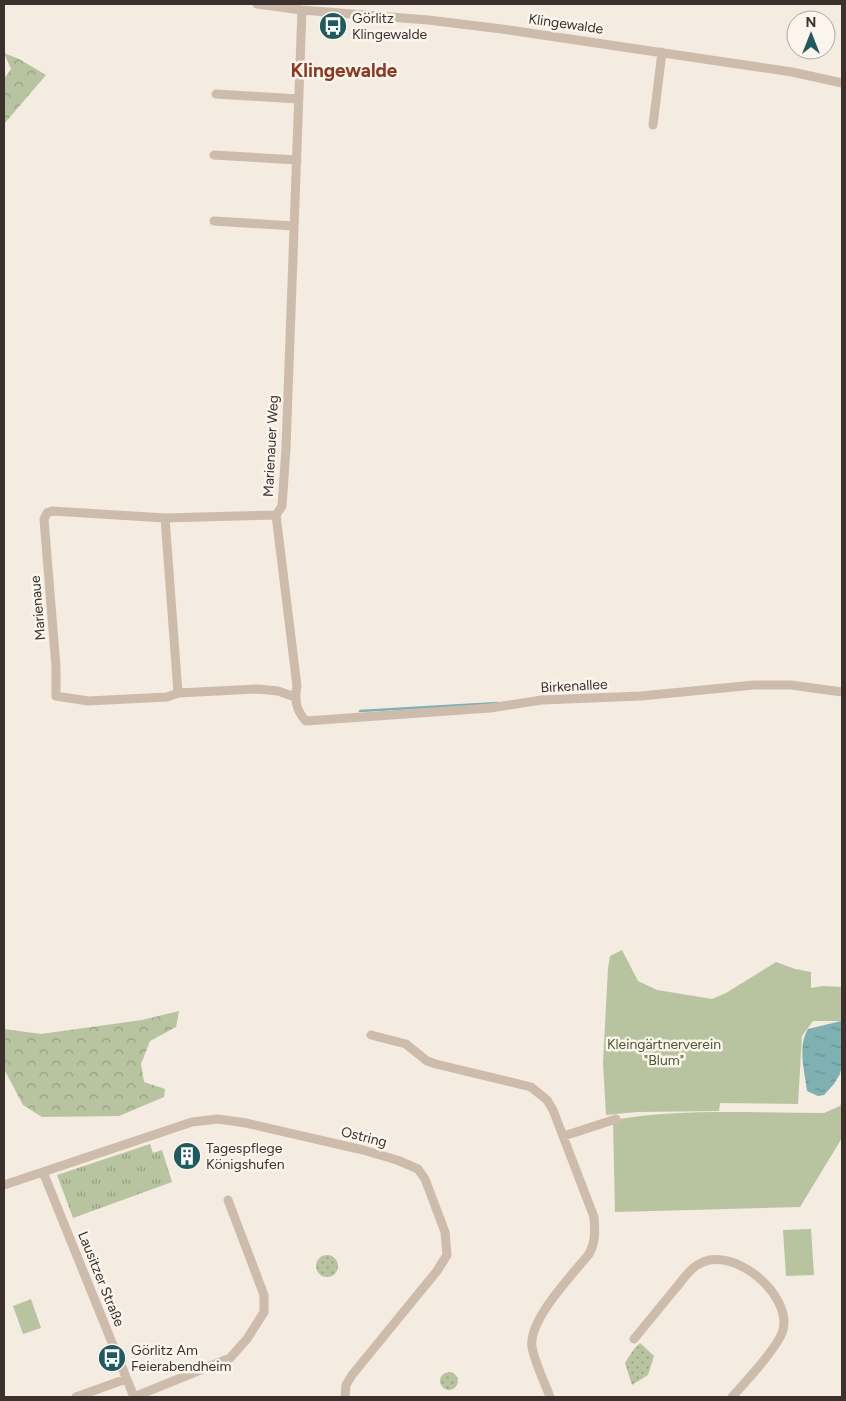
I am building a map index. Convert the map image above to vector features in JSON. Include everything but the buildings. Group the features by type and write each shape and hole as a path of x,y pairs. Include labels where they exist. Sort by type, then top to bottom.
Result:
{"street":[{"name":"Klingewalde","path":"257,4 302,10 502,28 792,72 842,83"},
{"name":"Marienauer Weg","path":"302,10 286,448 282,506 276,515 297,686 295,697 300,714 306,721"},
{"path":"653,124 662,52"},
{"path":"216,94 299,99"},
{"path":"214,155 297,160"},
{"path":"214,221 294,226"},
{"name":"Marienaue","path":"276,515 165,518 52,511 45,516 56,667 56,696 88,701 166,697 178,693 258,689 278,691 295,697"},
{"path":"165,518 178,693"},
{"name":"Birkenallee","path":"306,721 490,708 542,700 641,696 754,684 842,692"},
{"path":"371,1035 406,1044 427,1061 436,1064 521,1083 531,1087 547,1100 564,1136 594,1216 595,1235 594,1245 589,1254 539,1317 534,1331 532,1348 550,1397"},
{"name":"Ostring","path":"4,1185 192,1122 218,1119 246,1123 362,1150 398,1160 418,1169 425,1179 445,1232 447,1255 437,1271 352,1374 346,1385 345,1397"},
{"path":"564,1136 616,1119"},
{"name":"Lausitzer Straße","path":"43,1172 134,1397"},
{"path":"134,1397 230,1358 247,1339 264,1312 264,1295 228,1200"},
{"path":"634,1339 686,1276 700,1263 715,1260 733,1262 740,1265 765,1284 778,1299 783,1312 784,1325 777,1342 732,1397"},
{"path":"76,1397 126,1379"}],"green space":[{"path":"4,53 19,59 46,75 4,124 4,79 11,69"},
{"name":"Kleingärtnerverein \"Blum\"","path":"622,950 638,981 657,990 712,999 726,993 776,962 795,969 811,972 811,988 822,986 842,987 842,1021 813,1021 802,1036 798,1104 720,1103 719,1111 637,1112 606,1115 603,1063 608,968 610,956"},
{"path":"179,1011 176,1027 150,1041 141,1064 144,1082 165,1089 164,1097 119,1116 42,1117 23,1105 4,1069 4,1029 41,1034 142,1020"},
{"path":"842,1100 842,1138 800,1207 615,1212 613,1120 639,1116 692,1113 824,1113 840,1106"},
{"path":"150,1144 153,1153 162,1150 172,1182 73,1218 57,1175"},
{"path":"811,1229 814,1275 786,1276 783,1230"},
{"path":"327,1255 335,1258 338,1266 335,1274 327,1277 319,1274 316,1266 319,1258"},
{"path":"31,1299 41,1328 23,1334 13,1306"},
{"path":"640,1343 654,1356 648,1375 632,1385 625,1363"},
{"path":"449,1372 455,1375 458,1381 455,1387 449,1390 443,1387 440,1381 443,1375"}],"water":[{"path":"841,1021 842,1064 840,1074 824,1095 818,1096 807,1091 802,1052 805,1036 808,1029"}],"waterway":[{"path":"360,711 498,703"}],"place":[{"name":"Görlitz Klingewalde","path":"333,26"},
{"name":"Tagespflege Königshufen","path":"187,1156"},
{"name":"Görlitz Am Feierabendheim","path":"112,1358"}],"district":[{"name":"Klingewalde","path":"344,70"}]}
